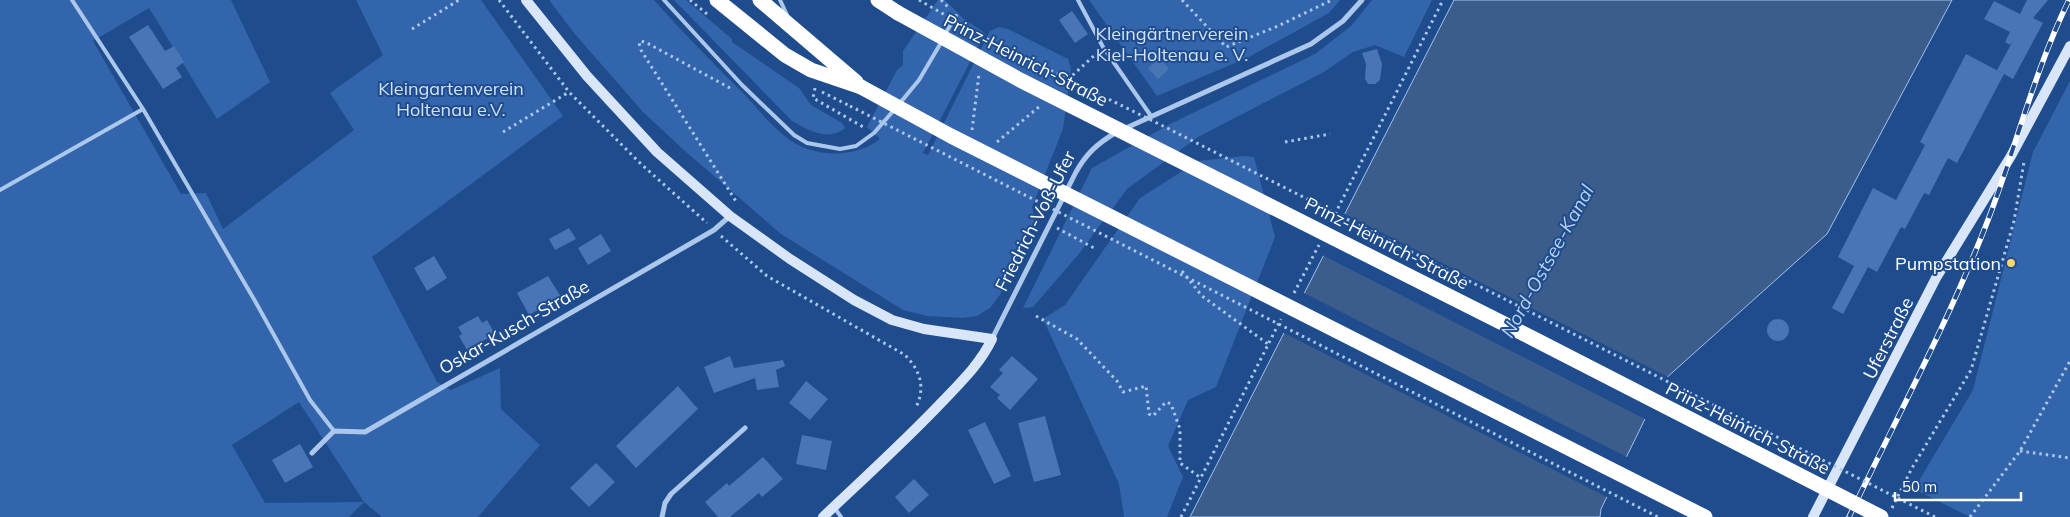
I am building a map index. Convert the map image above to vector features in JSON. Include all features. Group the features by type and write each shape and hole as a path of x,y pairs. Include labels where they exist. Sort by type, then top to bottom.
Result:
{"highway":[{"path":"717,0 785,55 811,70 861,87 951,136 1705,517"},
{"path":"760,0 861,87"},
{"name":"Prinz-Heinrich-Straße","path":"878,0 898,13 1020,80 1536,340 1881,517"}],"street":[{"path":"526,0 587,76 657,152 730,216 790,259 854,300 892,320 924,329 994,336"},
{"name":"Friedrich-Voß-Ufer","path":"823,517 919,427 973,370 994,336 1084,157 1096,145 1114,133 1311,44 1343,21 1362,0"},
{"name":"Uferstraße","path":"1813,517 1936,278 2011,156 2070,46"},
{"name":"Oskar-Kusch-Straße","path":"334,431 365,432 714,230 730,216"},
{"path":"662,517 665,503 671,494 745,428"},
{"path":"312,453 334,431"}],"lane":[{"path":"72,0 143,109 255,301 310,400 334,431"},
{"path":"664,0 742,85 794,135 807,142 840,149 856,146 874,133 920,80 956,16"},
{"path":"780,0 793,29"},
{"path":"1078,0 1103,48 1151,116"},
{"path":"0,190 143,109"},
{"path":"834,507 841,517"}],"path":[{"path":"412,29 459,0"},
{"path":"919,0 985,38 1165,127 1935,517"},
{"path":"1182,0 1226,47 1278,26 1332,0"},
{"path":"1329,226 1443,0"},
{"path":"730,216 738,205 641,50 639,43 641,41 647,43 733,89 742,85"},
{"path":"815,88 812,93 813,98 874,133"},
{"path":"503,132 569,92"},
{"path":"850,106 1658,517"},
{"path":"1285,142 1330,134"},
{"path":"1899,495 1970,370 2014,221 2024,161"},
{"path":"1051,224 1094,248"},
{"path":"1290,302 1320,242"},
{"path":"1179,268 1202,296 1268,344"},
{"path":"1181,517 1286,310"},
{"path":"1036,316 1077,339 1117,381 1123,392 1146,386 1149,414 1153,416 1166,402 1172,404 1180,428 1180,463 1201,478"},
{"path":"1970,517 2020,451 2070,361"},
{"path":"2020,451 2070,458"}],"green space":[{"name":"Kleingartenverein Holtenau e.V.","path":"0,0 231,0 270,82 217,119 149,8 93,41 181,194 206,193 223,229 354,130 330,93 383,55 356,0 481,0 563,116 372,257 437,382 451,390 500,368 501,409 540,445 478,517 382,517 364,502 349,517 0,517","holes":["299,402 364,502 265,503 232,445"]},
{"path":"549,0 654,0 787,138 797,145 834,154 858,150 870,146 880,139 867,127 897,70 903,65 903,51 938,0 945,0 964,19 985,33 923,153 928,155 990,31 999,27 1008,29 1068,59 1071,69 1063,129 1032,207 1035,220 1000,295 990,308 977,316 963,318 927,316 903,310 781,234 643,112 574,33"},
{"path":"674,0 686,0 732,39 732,42 799,88 811,105 842,123 845,128 832,134 825,134 811,131 792,121"},
{"name":"Kleingärtnerverein Kiel-Holtenau e. V.","path":"1089,0 1340,0 1329,13 1247,58 1157,96"},
{"path":"1372,0 1432,0 1404,57 1375,45 1353,52 1324,72 1198,137 1127,189 1078,255 1033,307 1023,308 1092,168 1172,123 1315,54 1351,26"},
{"path":"2070,81 2070,517 1970,517 1914,489 1973,390 2033,152"},
{"path":"1244,156 1254,157 1275,237 1216,387 1188,400 1168,446 1183,477 1167,517 1124,517 1119,484 1043,319 1065,305 1140,198 1198,161"}],"water":[{"name":"Nord-Ostsee-Kanal","path":"1454,0 1952,0 1827,234 1664,380 1601,509 1600,517 1190,517"}],"pier":[{"path":"1343,213 1670,378 1666,382 1647,420 1322,255"},
{"path":"1302,292 1629,458 1609,498 1282,332"}],"building":[{"path":"2027,0 2048,0 2033,18 2043,23 2013,79 1997,70 2013,41 2010,45 2005,42 2010,32 1984,19 1994,1 2020,14"},
{"path":"1072,11 1088,34 1075,43 1059,20"},
{"path":"148,25 165,51 174,46 184,62 176,68 182,77 163,89 129,37"},
{"path":"1377,49 1382,64 1380,80 1375,84 1368,84 1365,79 1366,64 1362,53"},
{"path":"1966,54 2004,74 1957,163 1948,158 1929,195 1925,193 1923,195 1905,229 1901,227 1877,272 1868,267 1843,314 1832,308 1854,266 1838,257 1873,188 1896,200 1925,145 1920,142"},
{"path":"1160,58 1169,69 1158,79 1148,68"},
{"path":"569,228 576,239 555,250 549,239"},
{"path":"601,234 611,251 588,265 578,248"},
{"path":"434,256 447,278 427,291 414,268"},
{"path":"548,276 561,297 529,315 517,293"},
{"path":"478,316 482,323 487,320 495,334 467,350 459,336 462,334 458,327"},
{"path":"1778,319 1788,326 1789,330 1782,340 1778,341 1768,334 1767,330 1774,320"},
{"path":"730,356 734,368 783,360 785,366 776,370 779,387 757,390 755,378 714,393 704,367"},
{"path":"1012,356 1038,379 1010,410 997,398 1000,395 990,387 1003,373 999,370"},
{"path":"806,381 828,399 810,420 789,403"},
{"path":"678,386 698,409 636,468 616,446"},
{"path":"1045,416 1061,475 1034,482 1018,423"},
{"path":"985,422 1011,476 994,484 968,430"},
{"path":"802,435 832,441 826,470 796,464"},
{"path":"300,444 313,467 285,483 272,460"},
{"path":"763,457 783,479 762,497 759,493 730,517 718,517 705,502 727,483 729,486"},
{"path":"596,463 615,482 589,507 570,488"},
{"path":"914,479 929,495 909,513 895,497"}],"railway":[{"path":"1849,517 1939,333 1973,258 2046,53 2069,0"}],"place":[{"name":"Pumpstation","path":"2011,263"}]}
